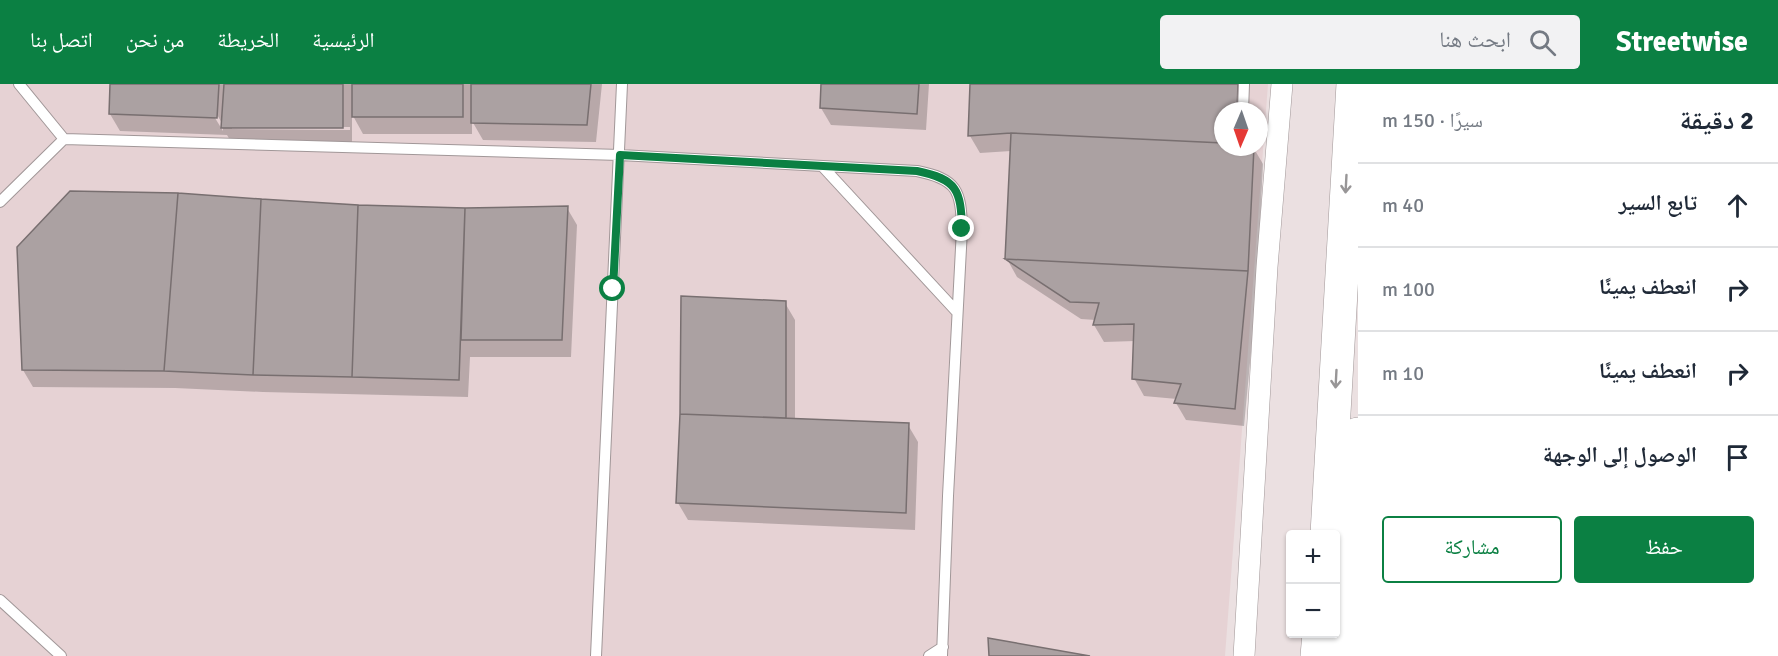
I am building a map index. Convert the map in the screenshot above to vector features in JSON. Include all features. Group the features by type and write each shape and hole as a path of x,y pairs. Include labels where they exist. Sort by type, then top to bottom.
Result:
{"highway":[{"path":"1327,530 1353,84"},
{"path":"1342,656 1358,434"},
{"path":"1317,656 1319,638"}],"street":[{"path":"1244,656 1267,267 1282,84"}],"lane":[{"path":"19,84 64,139"},
{"path":"596,656 622,84"},
{"path":"1243,102 1244,84"},
{"path":"0,202 64,139 620,155 917,171 944,178 957,189 962,229 942,651 929,656"},
{"path":"823,167 957,312"},
{"path":"0,600 61,656"}],"shaded area":[{"path":"0,84 1268,84 1267,102 1214,102 1214,156 1263,156 1225,656 0,656"}],"building":[{"path":"110,84 219,84 217,118 109,114"},
{"path":"224,84 343,84 343,128 221,128"},
{"path":"352,84 463,84 463,117 352,117"},
{"path":"471,84 591,84 587,125 471,123"},
{"path":"821,84 919,84 917,114 820,108"},
{"path":"970,84 1238,84 1237,102 1214,102 1214,143 1011,133 968,136"},
{"path":"1011,133 1214,143 1214,156 1254,156 1248,271 1005,259"},
{"path":"70,191 178,193 164,371 22,370 17,247"},
{"path":"178,193 261,199 253,375 164,371"},
{"path":"261,199 358,205 352,377 253,375"},
{"path":"358,205 465,208 459,380 352,377"},
{"path":"568,206 562,340 461,340 465,208"},
{"path":"1005,259 1248,271 1235,409 1174,403 1181,384 1132,379 1134,324 1093,325 1099,303 1070,302"},
{"path":"681,296 786,301 786,418 680,414"},
{"path":"680,414 909,423 906,513 676,503"},
{"path":"988,638 1090,656 989,656"}],"route":[{"path":"613,289 620,155 917,171 944,178 957,189 962,211 962,229"}]}
